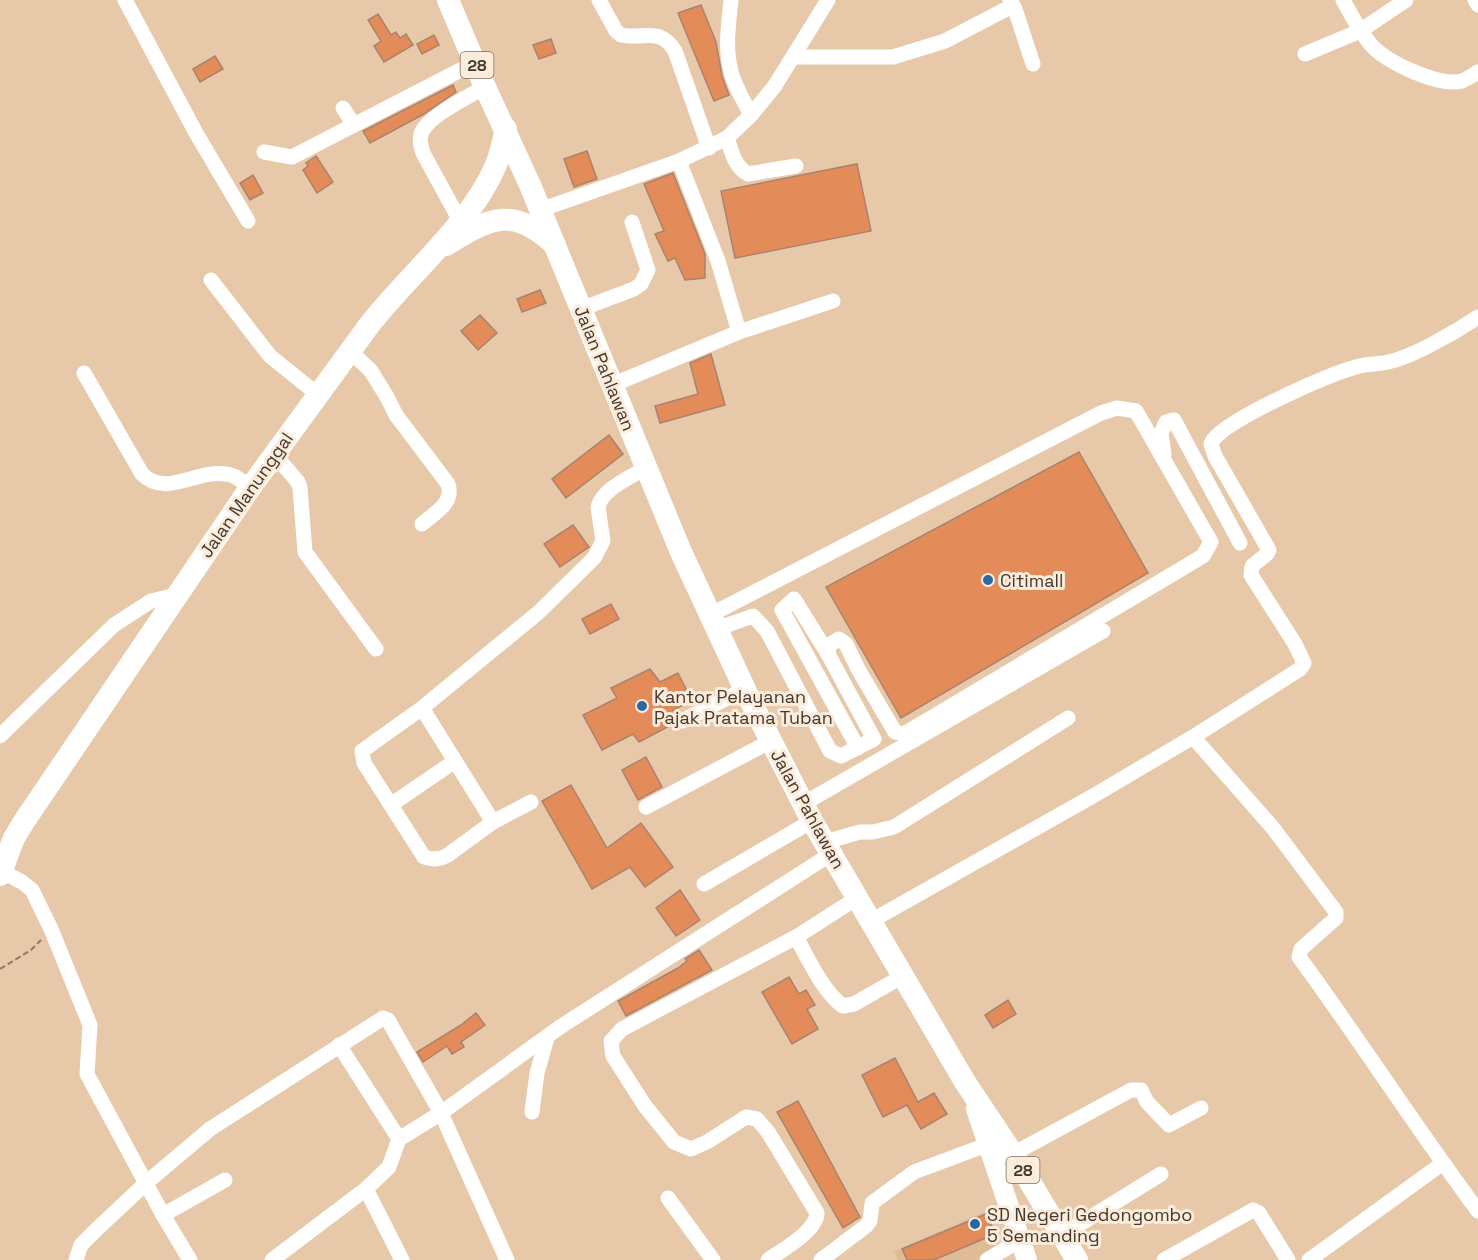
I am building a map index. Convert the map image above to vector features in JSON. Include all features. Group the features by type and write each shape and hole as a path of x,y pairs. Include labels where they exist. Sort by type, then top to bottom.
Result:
{"highway":[{"name":"28","path":"449,0 485,87 506,129"},
{"name":"Jalan Pahlawan","path":"506,129 646,468 713,622 745,689 807,813 965,1082"},
{"name":"Jalan Manunggal","path":"1,873 14,838 25,820 274,454 389,299 430,256 475,202 492,174 501,153 506,129"},
{"path":"430,256 472,231 505,219 520,221 536,228 554,244"},
{"name":"28","path":"965,1082 1013,1154 1077,1260"}],"main road":[{"name":"Jalan Pahlawan","path":"965,1082 989,1144 1026,1260"}],"street":[{"path":"125,0 196,133 248,220"},
{"path":"599,0 616,31 621,35 660,37 671,44 709,148"},
{"path":"731,0 729,66 736,87 751,114"},
{"path":"540,210 679,161 727,138 774,87 828,0"},
{"path":"1343,0 1360,31 1374,48 1392,60 1429,78 1446,82 1462,81 1478,72"},
{"path":"1305,54 1360,31 1406,0"},
{"path":"1475,0 1478,5"},
{"path":"794,57 893,57 945,41 1011,3 1033,64"},
{"path":"264,152 292,157 476,62"},
{"path":"460,221 423,153 420,142 421,133 431,120 485,87"},
{"path":"343,108 354,126"},
{"path":"727,138 735,163 748,174 796,166"},
{"path":"679,161 718,261 739,332"},
{"path":"581,309 634,290 645,278 648,270 632,222"},
{"path":"211,280 270,356 317,394"},
{"path":"612,386 739,332 833,301"},
{"path":"870,921 1093,796 1298,672 1304,663 1295,644 1251,575 1251,566 1268,554 1269,550 1215,456 1211,444 1213,440 1247,416 1317,381 1358,366 1393,361 1478,317"},
{"path":"349,350 371,371 405,428 448,484 451,493 448,501 422,524"},
{"path":"84,373 142,474 148,480 163,484 225,473 240,479 250,488"},
{"path":"713,622 1090,419 1117,408 1136,411 1210,542 1203,556 904,734 895,732"},
{"path":"1165,463 1161,433 1166,422 1174,420 1240,543"},
{"path":"274,454 298,482 300,488 305,552 376,650"},
{"path":"531,802 493,822 443,858 430,859 424,857 364,763 362,751 422,708 539,612 594,558 603,541 599,502 609,491 646,468"},
{"path":"0,736 114,625 151,602 176,595"},
{"path":"713,622 753,616 767,631 830,751 841,756 858,748 874,739 828,654 794,599 782,610 858,748"},
{"path":"704,884 900,748 1103,631"},
{"path":"828,654 831,642 839,639 846,644 895,732 900,748"},
{"path":"682,721 745,689"},
{"path":"422,708 493,822"},
{"path":"272,1260 366,1189 389,1167 399,1139 441,1113 560,1027 828,848 860,832 873,832 894,827 1068,718"},
{"path":"1193,737 1273,828 1336,912 1336,918 1301,949 1299,957 1350,1026 1478,1211"},
{"path":"646,807 771,741"},
{"path":"392,804 455,761"},
{"path":"1,873 22,882 32,890 51,929 90,1024 87,1074 163,1215 190,1260"},
{"path":"768,1260 811,1229 817,1220 817,1213 768,1132 757,1119 746,1118 691,1149 674,1142 645,1106 613,1056 611,1041 622,1029 796,937 857,898"},
{"path":"796,937 836,1001 843,1006 854,1004 903,976"},
{"path":"76,1260 83,1243 146,1183 210,1129 381,1018 386,1019 441,1113 507,1260"},
{"path":"532,1112 537,1073 547,1038"},
{"path":"339,1045 399,1139"},
{"path":"1013,1154 1131,1090 1141,1090 1163,1121 1169,1125 1201,1108"},
{"path":"820,1260 869,1223 872,1203 914,1172 989,1144"},
{"path":"1309,1260 1443,1163"},
{"path":"1062,1235 1161,1174"},
{"path":"163,1215 225,1180"},
{"path":"366,1189 402,1260"},
{"path":"668,1198 713,1260"},
{"path":"1164,1260 1253,1209 1259,1213 1288,1260"},
{"path":"987,1260 1020,1240"}],"path":[{"path":"0,969 31,950 51,929"}],"shaded area":[{"name":"SD Negeri Gedongombo 5 Semanding","path":"989,1210 1004,1260 898,1260 894,1251"}],"building":[{"path":"701,5 716,42 722,76 729,95 714,101 678,13"},
{"path":"378,14 391,35 396,32 400,38 406,34 413,45 384,62 374,46 381,41 368,20"},
{"path":"434,35 439,45 422,54 417,44"},
{"path":"551,39 556,53 539,59 533,45"},
{"path":"215,56 223,69 200,82 193,69"},
{"path":"453,85 456,92 424,114 370,143 363,131"},
{"path":"587,151 597,179 574,187 564,159"},
{"path":"316,156 333,182 317,193 303,170 308,166 306,163"},
{"path":"857,164 871,231 735,258 721,191"},
{"path":"673,173 705,254 705,278 685,280 675,258 668,261 655,234 664,231 644,184"},
{"path":"253,175 263,193 250,200 240,183"},
{"path":"540,290 546,303 522,312 517,299"},
{"path":"480,315 497,333 478,350 461,331"},
{"path":"711,354 725,405 660,423 655,406 698,394 690,363"},
{"path":"609,435 623,454 566,498 552,479"},
{"name":"Citimall","path":"1079,452 1148,573 901,718 826,587"},
{"path":"573,525 589,547 560,567 544,544"},
{"path":"611,604 619,619 590,634 582,619"},
{"name":"Kantor Pelayanan Pajak Pratama Tuban","path":"650,669 660,682 678,673 692,701 673,710 675,714 673,724 639,742 633,734 602,750 583,715 617,698 611,688"},
{"path":"646,757 662,787 638,800 622,770"},
{"path":"571,785 607,848 641,823 673,867 645,887 630,867 592,889 542,801"},
{"path":"680,890 700,920 676,936 656,908"},
{"path":"699,950 712,970 626,1016 618,1001 678,968 687,961 685,959"},
{"path":"789,977 799,994 806,990 815,1005 807,1009 818,1029 792,1044 762,992"},
{"path":"1008,1000 1016,1014 993,1028 985,1015"},
{"path":"476,1013 485,1025 461,1042 464,1047 452,1054 447,1046 423,1062 417,1052"},
{"path":"895,1058 918,1102 934,1093 947,1114 921,1129 907,1105 883,1117 862,1075"},
{"path":"798,1101 860,1217 843,1228 777,1112"},
{"name":"SD Negeri Gedongombo 5 Semanding","path":"986,1214 995,1234 934,1260 907,1260 902,1249"}],"place":[{"name":"Citimall","path":"988,580"},
{"name":"Kantor Pelayanan Pajak Pratama Tuban","path":"642,706"},
{"name":"SD Negeri Gedongombo 5 Semanding","path":"975,1224"}]}
